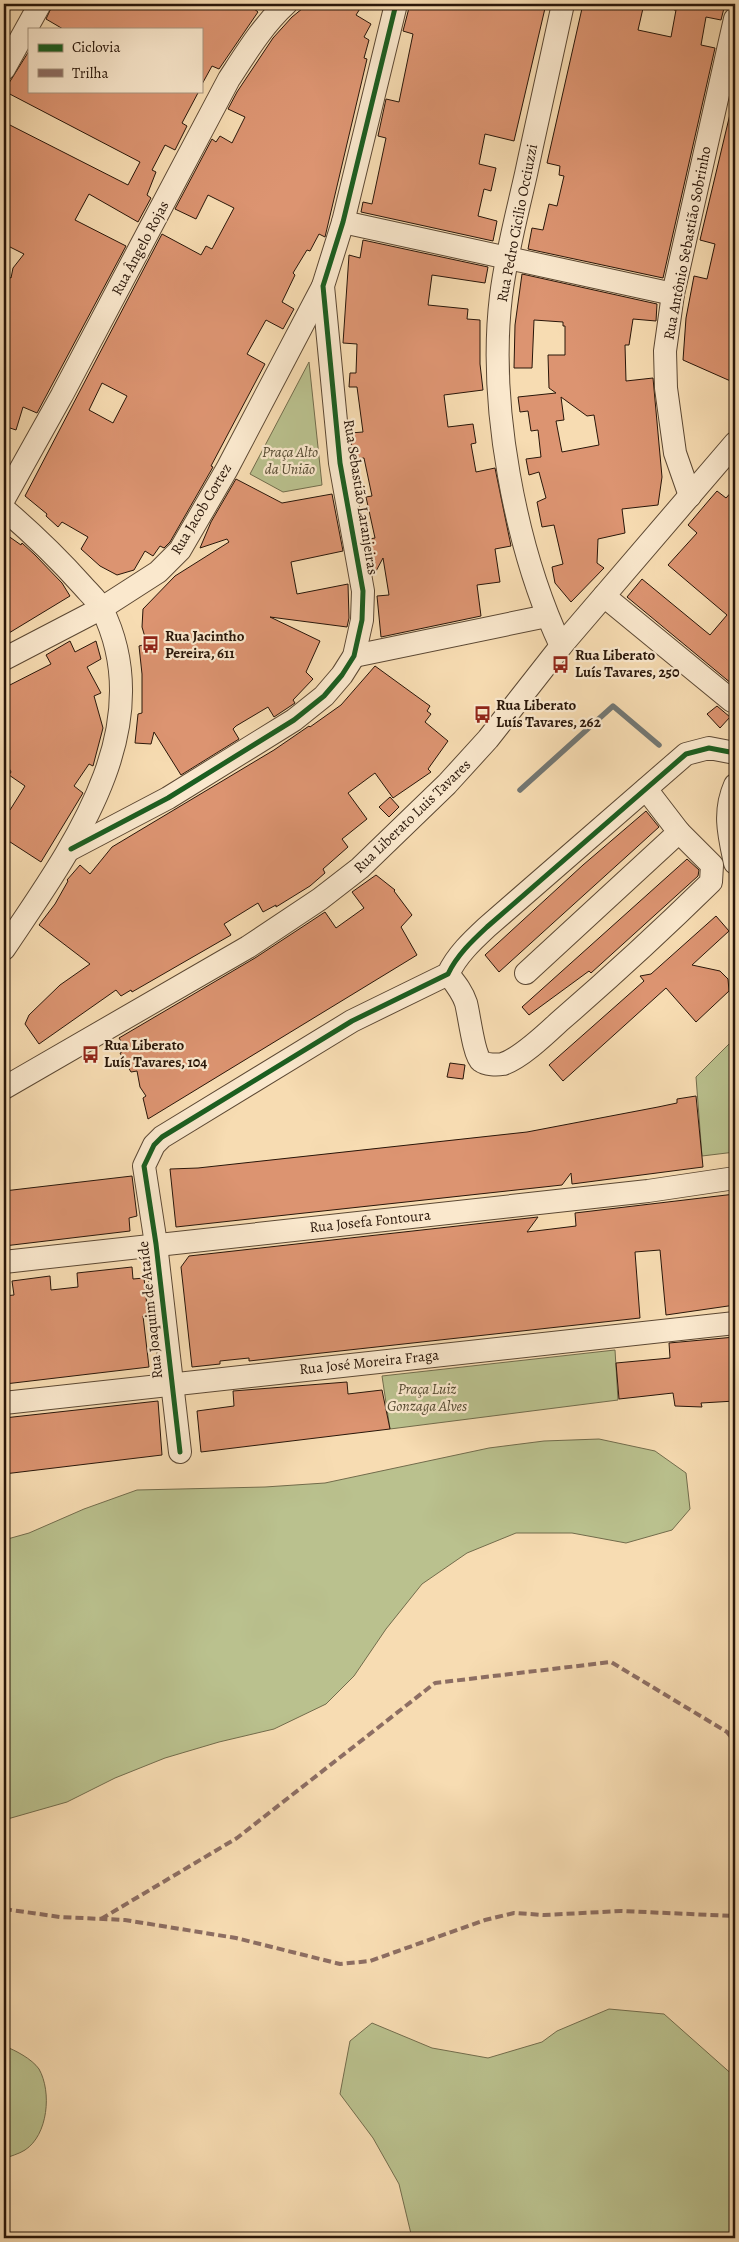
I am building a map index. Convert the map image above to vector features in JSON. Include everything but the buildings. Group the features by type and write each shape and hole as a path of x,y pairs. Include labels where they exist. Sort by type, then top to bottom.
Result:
{"street":[{"path":"4,69 40,4"},
{"name":"Rua Ângelo Rojas","path":"4,499 67,386 228,79 253,42 275,14 286,4"},
{"name":"Rua Sebastião Laranjeiras","path":"71,849 168,798 294,720 324,696 342,675 354,656 362,620 364,591 340,463 323,286 343,222 396,4"},
{"name":"Rua Pedro Cicilio Occiuzzi","path":"561,646 547,616 518,512 506,453 498,389 498,336 507,258 563,4"},
{"name":"Rua Antônio Sebastião Sobrinho","path":"690,496 675,453 666,388 666,351 674,294 735,23"},
{"path":"343,222 674,294"},
{"name":"Rua Jacob Cortez","path":"4,659 102,608 158,572 180,550 226,469 323,286"},
{"name":"Rua Liberato Luis Tavares","path":"4,1088 248,947 320,899 360,868 447,784 482,746 561,646 735,443"},
{"path":"4,509 54,555 102,608 116,647 122,684 119,720 112,755 99,790 71,849 4,949"},
{"path":"604,596 734,700"},
{"path":"354,656 547,616"},
{"path":"646,789 679,832 712,865 711,882 636,956 543,1036 514,1058 502,1064 488,1064 480,1060 476,1054 472,1026 465,1002 458,987 448,974 468,946 487,927 686,754 709,748 735,753"},
{"path":"735,785 726,812 727,828 735,863"},
{"path":"526,973 679,832"},
{"name":"Rua Joaquim de Ataíde","path":"180,1452 156,1244 144,1166 154,1145 162,1137 352,1021 448,974"},
{"name":"Rua Josefa Fontoura","path":"4,1262 648,1191 735,1178"},
{"name":"Rua José Moreira Fraga","path":"4,1403 735,1323"}],"green space":[{"name":"Praça Alto da União","path":"309,362 322,485 283,492 250,474"},
{"path":"735,1038 735,1152 702,1156 696,1077"},
{"name":"Praça Luiz Gonzaga Alves","path":"615,1350 618,1400 390,1429 382,1376"},
{"path":"599,1439 655,1451 686,1473 690,1509 672,1530 626,1543 572,1533 516,1533 467,1553 422,1584 386,1629 354,1676 326,1704 274,1729 219,1742 165,1758 115,1778 67,1802 4,1820 4,1540 29,1533 84,1509 137,1490 265,1487 325,1483 489,1448 544,1441"},
{"path":"609,2009 664,2014 735,2077 735,2238 412,2238 399,2184 373,2138 340,2094 350,2041 372,2023 432,2048 488,2058 542,2042 557,2031"},
{"path":"4,2046 23,2055 39,2069 46,2089 46,2112 39,2134 33,2143 25,2150 4,2159"}],"waterway":[{"path":"520,790 613,706 659,745"}],"marked path":[{"path":"735,1096 735,1101"},
{"path":"101,1919 237,1838 435,1683 611,1662 727,1732 735,1742"},
{"path":"4,1909 60,1917 125,1920 236,1938 340,1964 370,1961 485,1920 514,1913 544,1915 621,1911 735,1916"}],"cycle path":[{"path":"71,849 168,798 294,720 324,696 342,675 354,656 362,620 363,591 340,463 323,286 343,222 396,4"},
{"path":"180,1452 156,1244 144,1166 154,1145 162,1137 352,1021 448,974 460,954 487,927 686,754 709,748 735,753"}],"place":[{"name":"Rua Jacintho Pereira, 611","path":"151,645"},
{"name":"Rua Liberato Luís Tavares, 250","path":"561,664"},
{"name":"Rua Liberato Luís Tavares, 262","path":"482,714"},
{"name":"Rua Liberato Luís Tavares, 104","path":"90,1054"}]}
